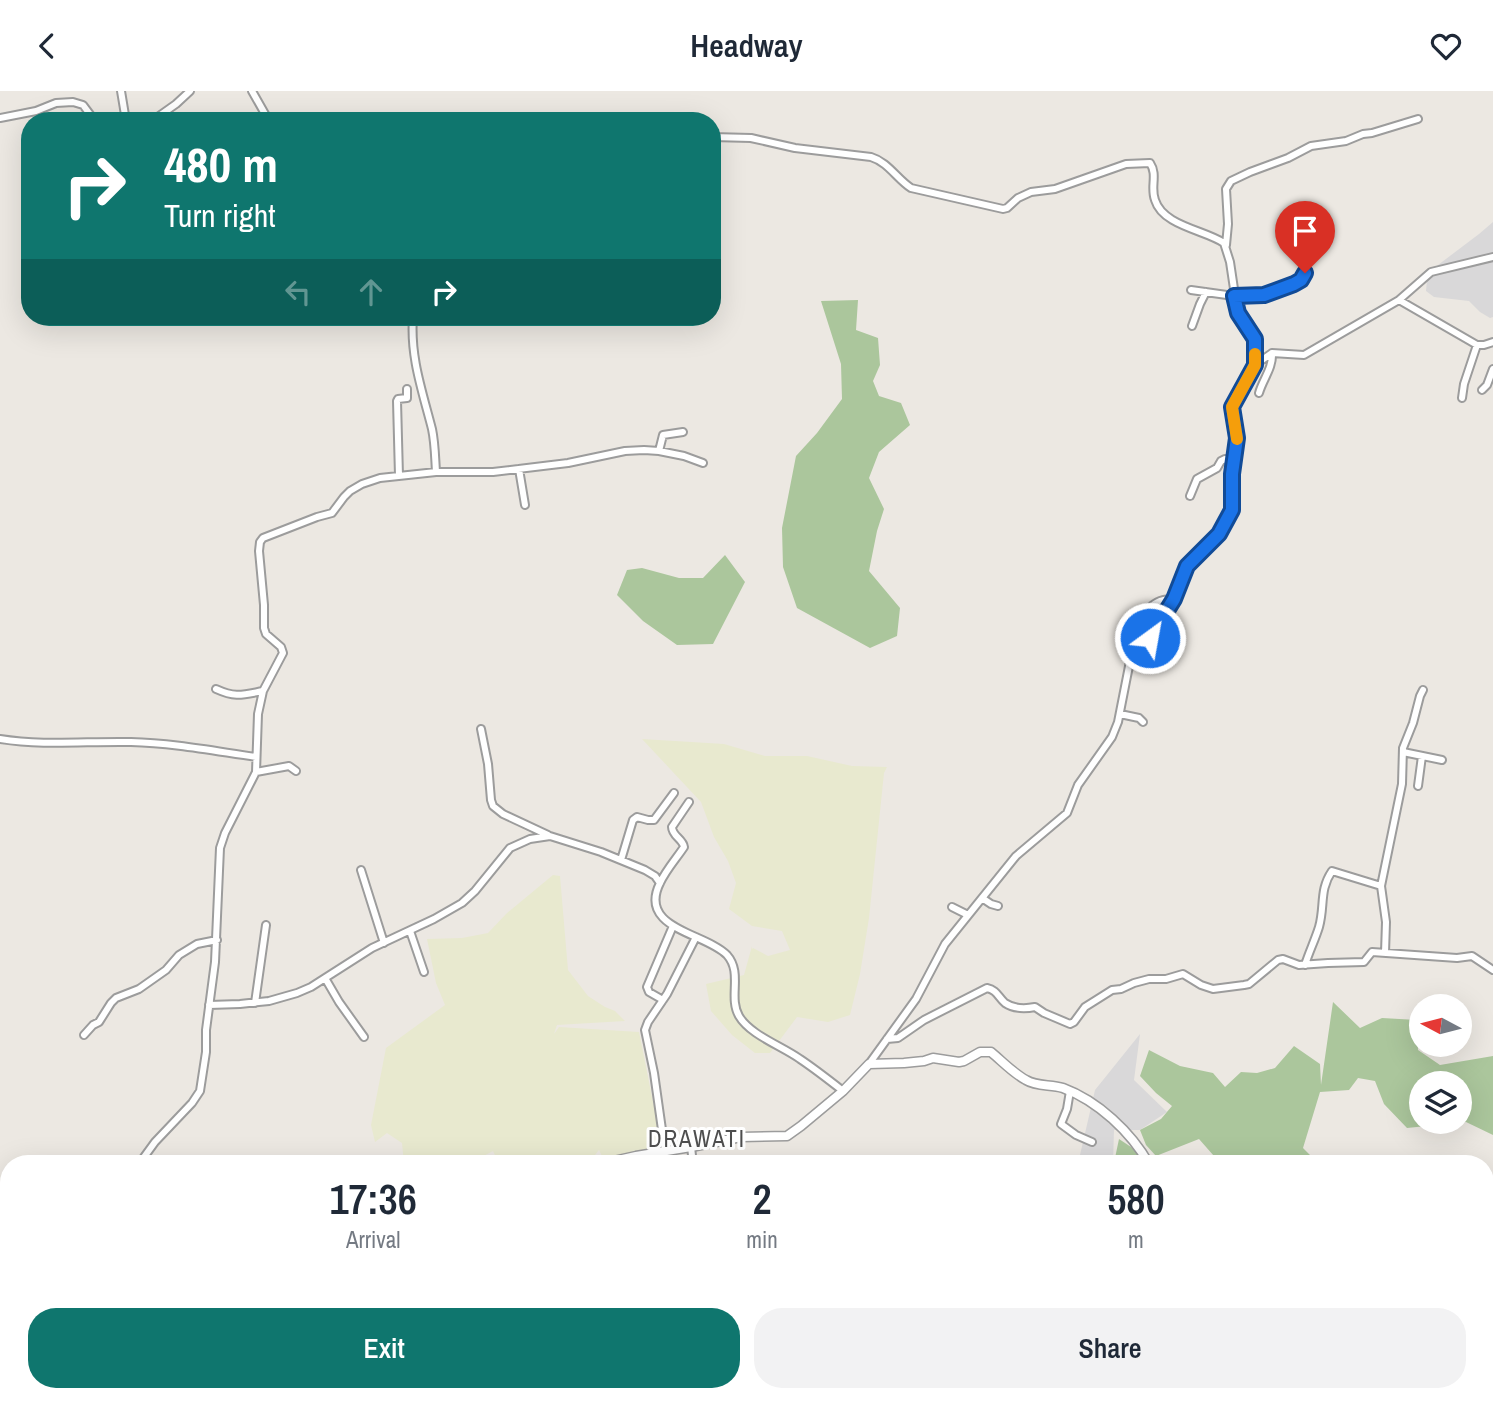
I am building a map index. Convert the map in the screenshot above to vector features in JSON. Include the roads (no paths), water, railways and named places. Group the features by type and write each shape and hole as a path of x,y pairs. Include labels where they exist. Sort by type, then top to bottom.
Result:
{"street":[{"path":"121,91 124,112"},
{"path":"165,112 190,91"},
{"path":"252,91 264,112"},
{"path":"27,112 56,103 73,102 80,103 89,112"},
{"path":"0,118 21,113"},
{"path":"1226,247 1226,189 1231,181 1311,146 1346,141 1418,120"},
{"path":"721,137 751,138 795,148 874,157 881,160 911,188 1003,209 1018,198 1031,193 1060,188 1126,164 1148,162 1154,169 1154,197 1161,210 1187,227 1222,241 1226,247 1238,313 1255,339 1255,365"},
{"path":"1191,290 1234,296 1264,295 1294,284 1303,278 1305,270 1303,255 1292,235"},
{"path":"644,1155 741,1137 787,1136 843,1091 869,1064 916,999 945,944 1016,856 1067,813 1079,785 1112,737 1120,714 1131,656 1150,638 1174,599 1187,566 1219,534 1232,510 1232,474 1237,438 1232,407 1255,365 1272,353 1304,355 1399,300 1431,272 1493,257"},
{"path":"1192,326 1206,292"},
{"path":"1399,300 1477,345 1493,342"},
{"path":"412,326 417,373 432,430 436,472"},
{"path":"1462,398 1465,379 1477,345"},
{"path":"1259,393 1272,361 1272,353"},
{"path":"1482,390 1487,385 1493,369"},
{"path":"399,476 397,401 407,397 407,389"},
{"path":"659,451 663,435 683,432"},
{"path":"146,1155 198,1095 202,1083 217,940 220,848 256,772 258,714 263,691 282,656 279,645 266,634 264,628 260,542 266,536 334,512 344,497 362,484 380,478 436,472 493,472 644,450 684,456 704,463"},
{"path":"1190,496 1199,477 1217,468 1225,459 1234,461"},
{"path":"519,469 525,505"},
{"path":"1134,621 1156,602 1174,599"},
{"path":"216,689 236,695 263,691"},
{"path":"1385,953 1387,922 1381,885 1402,784 1403,752 1423,690"},
{"path":"1120,714 1139,718 1143,722"},
{"path":"481,729 494,807 550,836 645,870 660,883"},
{"path":"0,739 17,742 175,744 256,757"},
{"path":"1403,752 1443,760"},
{"path":"1418,786 1422,756"},
{"path":"256,772 289,766 296,771"},
{"path":"621,860 633,820 638,817 654,820 674,793"},
{"path":"689,802 671,828 684,847 660,883 656,896 661,917 673,926 716,946 731,960 735,973 735,1007 744,1023 843,1091"},
{"path":"209,1005 255,1003 296,993 349,961 445,913 468,898 510,848 530,839 550,836"},
{"path":"361,870 384,943"},
{"path":"1305,965 1319,926 1322,892 1331,872 1381,885"},
{"path":"982,898 998,906"},
{"path":"953,907 968,915"},
{"path":"255,1003 267,925"},
{"path":"663,1000 649,992 647,987 673,926"},
{"path":"410,931 424,972"},
{"path":"664,1151 654,1073 644,1033 696,937"},
{"path":"84,1035 99,1021 116,998 139,989 166,970 179,955 197,944 217,940"},
{"path":"887,1039 898,1038 924,1020 985,988 993,990 1008,1004 1024,1009 1035,1007 1070,1024 1085,1007 1112,990 1135,982 1167,979 1179,974 1215,989 1248,984 1280,959 1295,965 1305,965 1364,963 1370,953 1457,958 1472,956 1493,970"},
{"path":"324,978 364,1037"},
{"path":"869,1064 904,1063 933,1058 959,1062 987,1051 1024,1080 1059,1087 1094,1105 1135,1142 1143,1155"},
{"path":"1070,1091 1061,1124 1092,1142"},
{"path":"691,1147 692,1155"}],"district":[{"name":"DRAWATI","path":"697,1139"}]}
